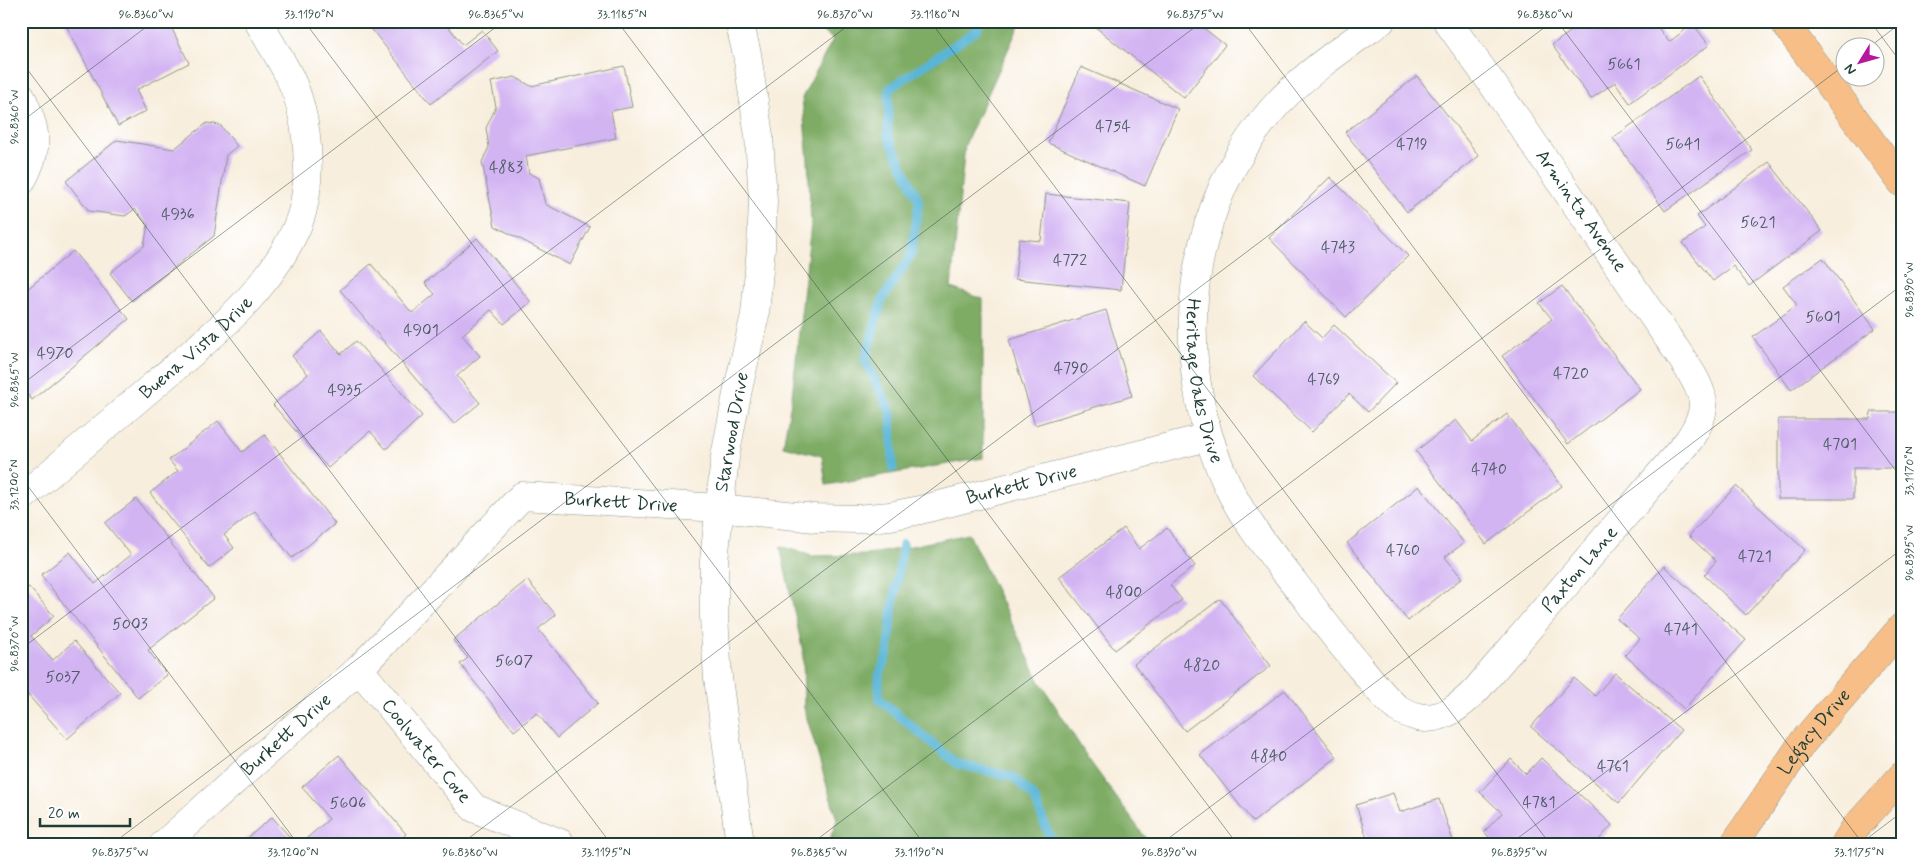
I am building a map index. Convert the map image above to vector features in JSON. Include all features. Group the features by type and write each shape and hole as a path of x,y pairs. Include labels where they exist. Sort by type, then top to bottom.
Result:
{"main road":[{"path":"1783,21 1902,183"},
{"name":"Legacy Drive","path":"1734,844 1803,742 1902,627"},
{"path":"1845,844 1855,828 1902,776"}],"street":[{"name":"Buena Vista Drive","path":"21,498 213,334 253,294 276,264 296,230 306,196 308,155 300,105 293,83 281,59 258,21"},
{"name":"Starwood Drive","path":"739,21 747,54 760,136 763,201 761,248 754,315 732,417 719,508 714,561 714,616 718,678 740,844"},
{"name":"Heritage Oaks Drive","path":"1381,21 1313,70 1280,101 1250,139 1226,182 1215,206 1199,256 1192,323 1195,370 1208,437 1226,483 1248,520 1378,689 1407,713 1419,717 1439,716"},
{"name":"Arminta Avenue","path":"1447,21 1668,338 1694,380 1700,392 1703,406"},
{"path":"21,96 31,119 35,137 34,155 21,182"},
{"name":"Paxton Lane","path":"1439,716 1467,700 1546,605 1667,467 1689,440 1700,421 1703,406"},
{"name":"Burkett Drive","path":"164,844 359,669 522,496 719,508 814,518 856,519 890,516 1051,478 1208,437"},
{"name":"Coolwater Cove","path":"359,669 474,808 560,843"}],"green space":[{"path":"807,21 1021,21 965,145 951,288 983,299 983,458 826,485 822,456 783,446 792,396 811,224 808,160 802,98 833,39"},
{"path":"969,534 1039,680 1087,757 1150,844 828,844 837,820 804,708 803,652 780,546 812,556 868,555"}],"building":[{"path":"64,21 168,21 189,63 136,90 146,111 118,126"},
{"path":"365,21 444,21 463,45 482,30 498,51 431,104"},
{"path":"1088,21 1205,21 1201,26 1225,45 1184,98"},
{"path":"1585,21 1653,21 1669,42 1693,24 1709,45 1630,103 1615,82 1591,99 1552,45"},
{"path":"624,66 632,107 611,111 616,138 526,156 529,173 539,178 545,204 590,227 570,265 495,226 482,162 489,147 486,128 496,107 491,82 515,77 531,86"},
{"path":"1081,67 1178,109 1145,186 1048,143"},
{"path":"1417,76 1479,156 1407,212 1345,132"},
{"path":"1699,76 1752,150 1665,211 1613,138"},
{"path":"207,123 220,125 237,146 226,155 214,236 132,301 110,273 144,246 148,225 135,209 125,216 89,211 66,181 117,140 174,149"},
{"path":"1769,162 1822,231 1749,286 1733,266 1713,281 1683,243 1705,227 1697,216"},
{"path":"1330,177 1408,256 1346,317 1269,238"},
{"path":"1046,194 1130,203 1121,290 1015,279 1019,239 1041,241"},
{"path":"477,238 531,302 504,324 491,310 462,335 480,356 457,376 480,403 454,424 340,290 371,264 412,313 435,294 425,283"},
{"path":"73,251 129,319 32,400 21,387 21,287 25,291"},
{"path":"1823,258 1875,329 1791,390 1753,337 1797,305 1783,286"},
{"path":"1562,286 1640,389 1568,444 1502,356 1552,319 1539,303"},
{"path":"1106,310 1132,396 1035,425 1009,340"},
{"path":"1304,321 1322,338 1334,325 1396,383 1368,412 1349,394 1312,432 1253,376"},
{"path":"321,331 341,354 356,341 422,416 386,449 370,431 328,468 273,405 308,374 292,356"},
{"path":"1871,412 1902,412 1902,468 1853,468 1853,499 1778,499 1778,419 1870,419"},
{"path":"1507,414 1562,486 1486,544 1416,451 1456,420 1472,441"},
{"path":"218,421 242,452 265,435 335,524 292,558 255,511 224,535 234,548 209,568 150,493 178,471 169,460"},
{"path":"1419,486 1464,543 1445,557 1462,578 1408,621 1347,543"},
{"path":"1736,486 1805,550 1746,615 1704,575 1716,561 1689,536"},
{"path":"136,499 214,598 148,650 167,675 138,698 41,575 70,552 95,584 131,555 105,523"},
{"path":"1124,528 1139,549 1167,528 1195,566 1170,585 1182,600 1115,650 1059,577"},
{"path":"1664,566 1746,640 1684,709 1625,655 1640,639 1617,619"},
{"path":"527,580 556,615 538,629 598,703 557,738 537,713 514,731 460,664 468,658 453,640"},
{"path":"29,587 54,616 31,636 53,660 74,641 120,693 67,739 28,695 21,701 21,594"},
{"path":"1220,599 1271,666 1185,731 1134,664"},
{"path":"1615,673 1681,730 1619,803 1531,727 1574,678 1595,696"},
{"path":"1285,690 1337,757 1253,822 1200,755"},
{"path":"339,755 406,834 395,844 300,844 329,819 302,787"},
{"path":"1541,758 1612,825 1595,844 1496,844 1484,832 1502,813 1480,792 1511,759 1526,774"},
{"path":"1393,793 1400,812 1439,799 1454,844 1369,844 1356,805"},
{"path":"272,817 296,844 242,843"}],"waterway":[{"path":"893,468 891,413 865,360 882,300 911,255 919,201 888,136 889,89 977,30 980,21"},
{"path":"903,544 893,605 888,653 879,676 879,699 957,764 1013,777 1034,797 1049,835 1056,844"}]}
